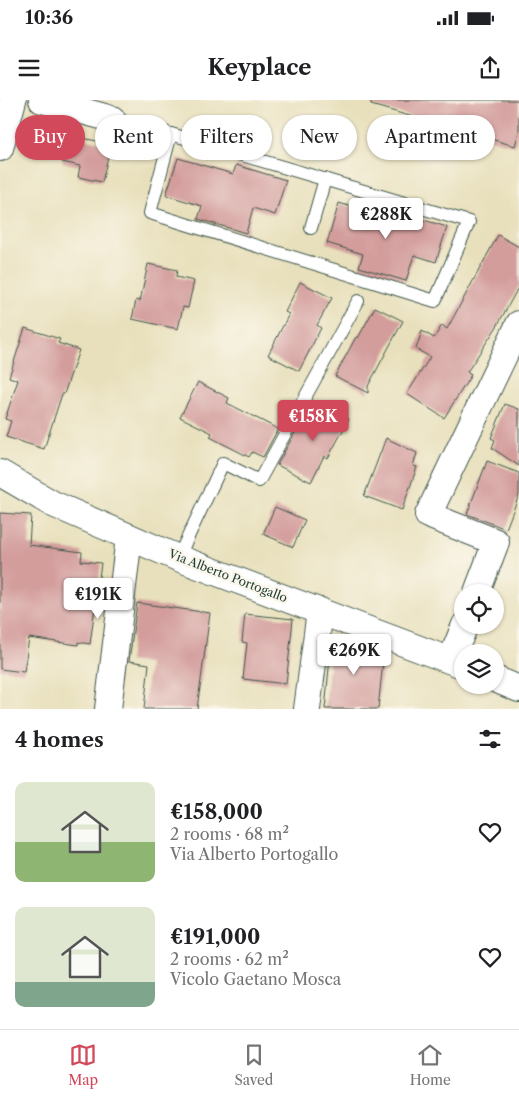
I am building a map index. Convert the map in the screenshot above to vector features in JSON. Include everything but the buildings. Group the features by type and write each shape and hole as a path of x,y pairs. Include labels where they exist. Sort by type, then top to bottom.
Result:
{"street":[{"path":"42,100 97,115"},
{"path":"480,584 496,542 428,515 519,324"},
{"name":"Via Alberto Portogallo","path":"0,473 53,504 178,558 454,662"},
{"path":"108,709 129,537"},
{"path":"307,709 320,611"},
{"path":"504,682 519,689"}],"lane":[{"path":"164,160 150,213 435,300 469,222 171,134"},
{"path":"311,228 325,179"},
{"path":"178,558 222,464 259,481 358,300"}]}
